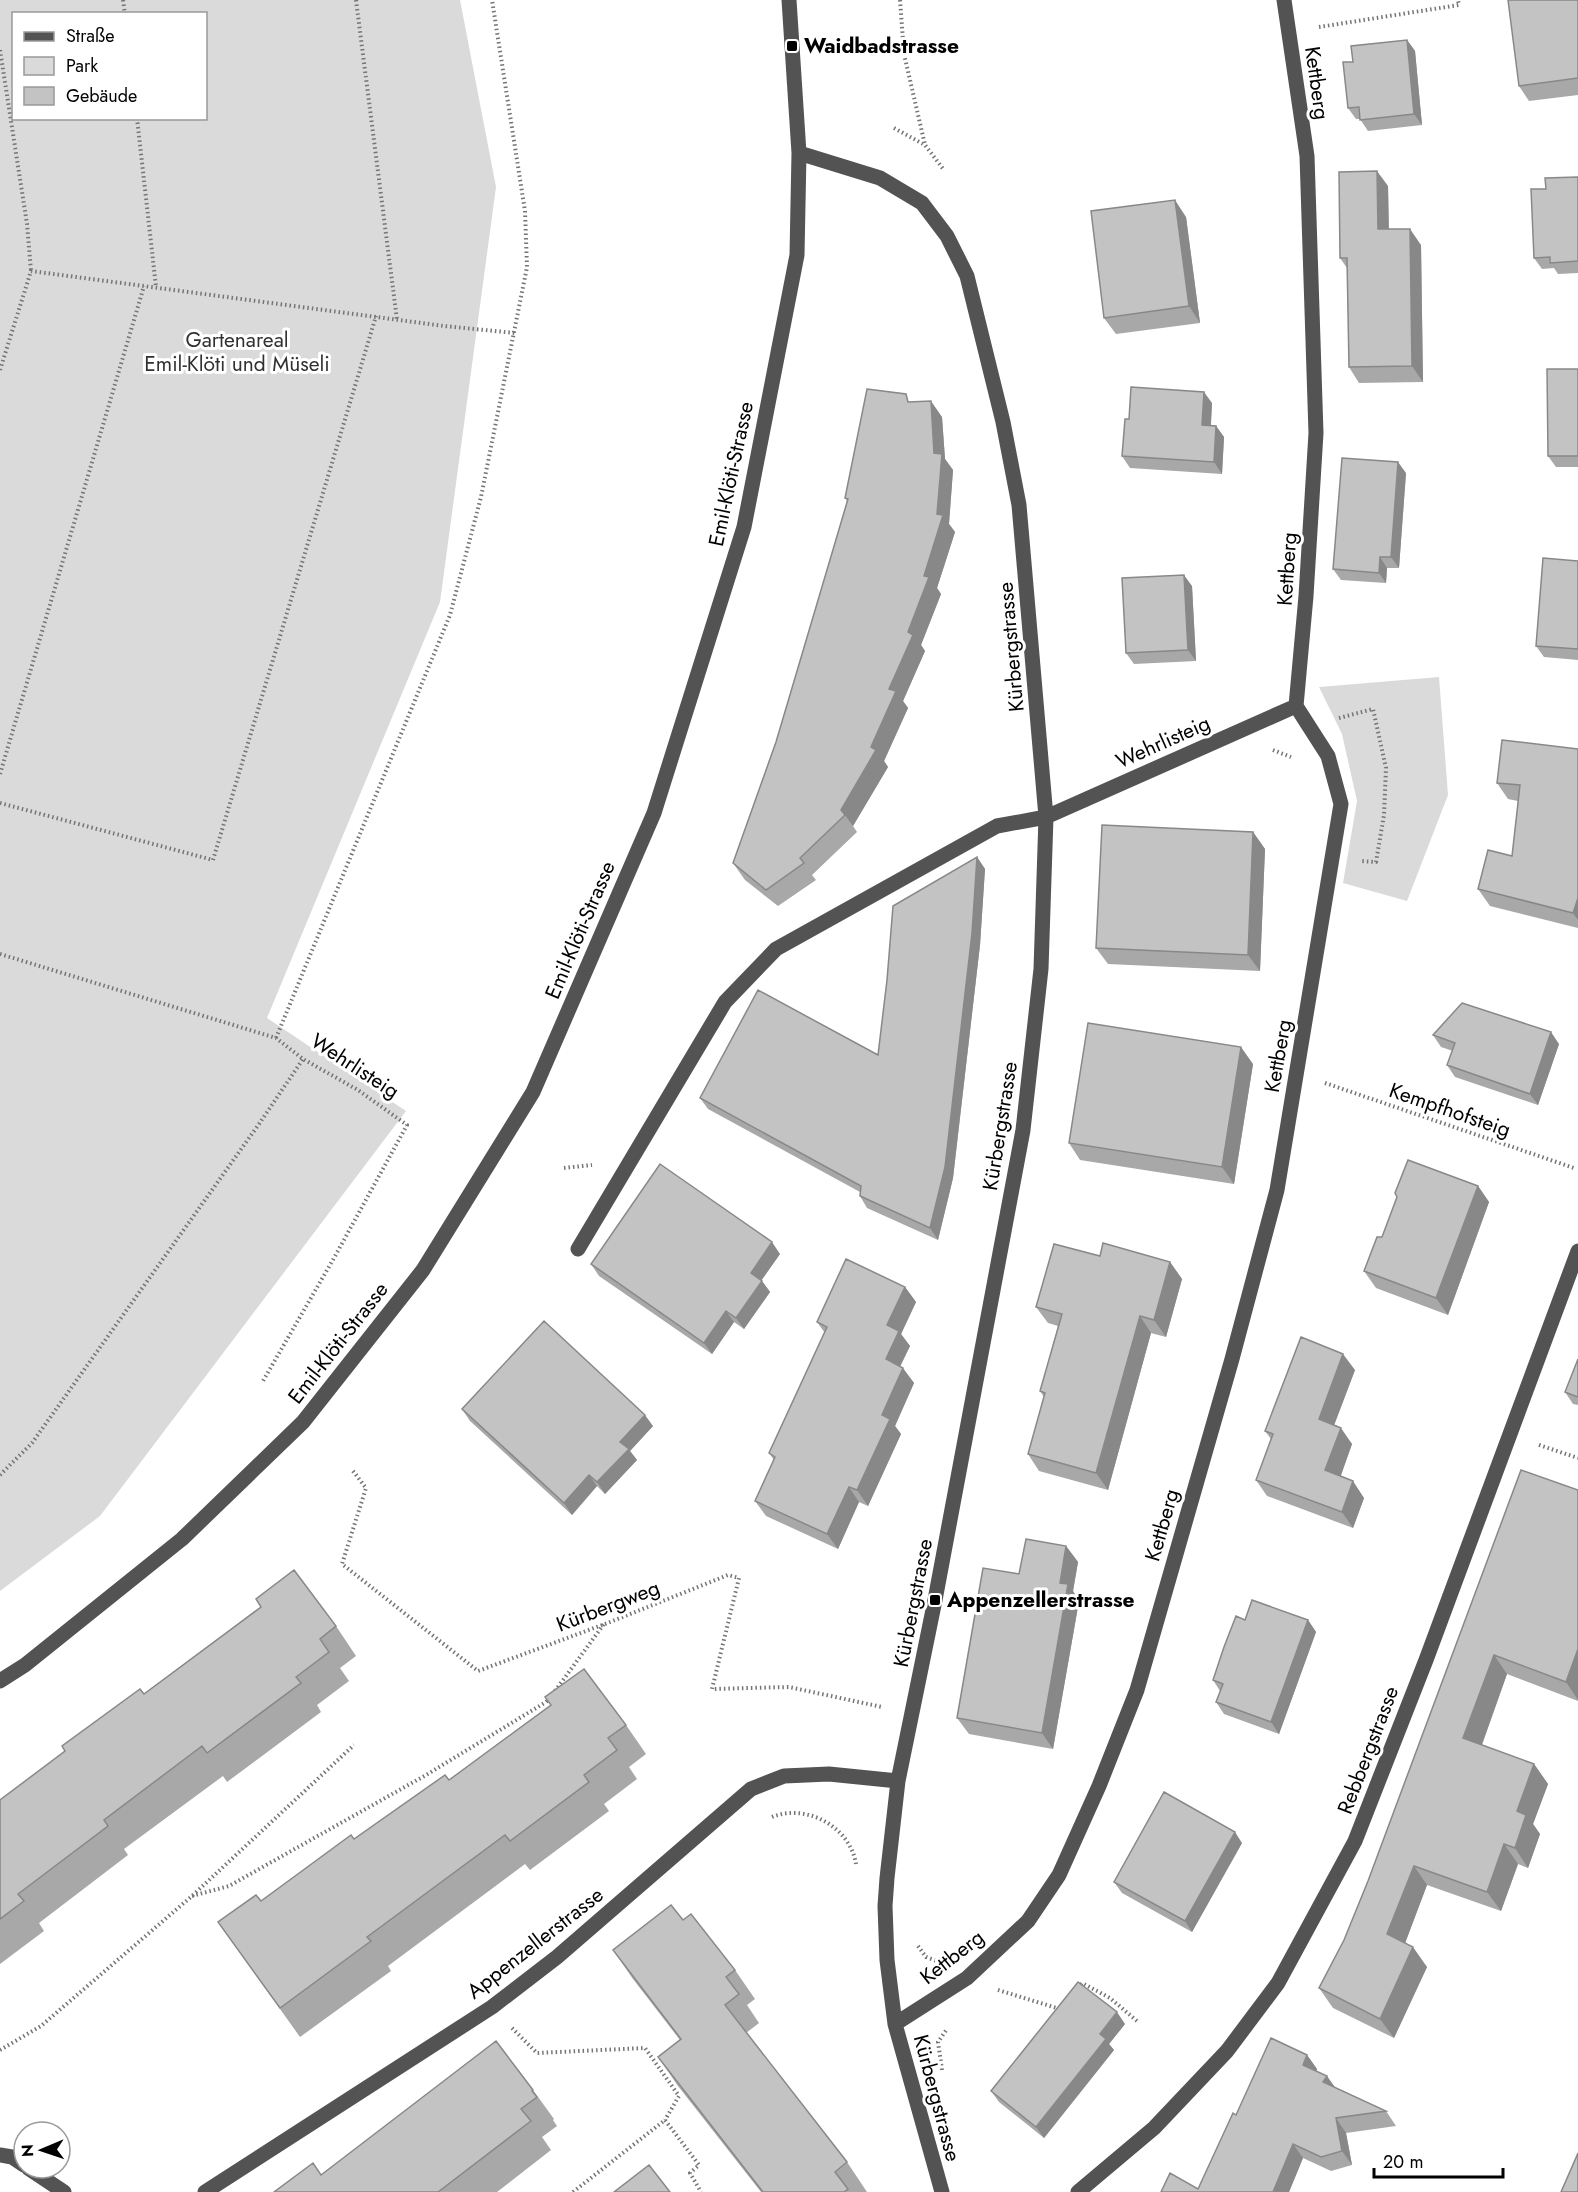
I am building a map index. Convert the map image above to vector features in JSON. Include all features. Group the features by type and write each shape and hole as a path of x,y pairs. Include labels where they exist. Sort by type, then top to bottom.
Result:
{"street":[{"name":"Emil-Klöti-Strasse","path":"0,1681 25,1665 182,1539 303,1422 423,1270 533,1092 654,813 744,527 797,255 799,153 789,0"},
{"name":"Kettberg","path":"895,2024 967,1978 1028,1921 1059,1875 1099,1786 1137,1690 1229,1370 1276,1190 1341,804 1328,756 1296,706 1306,596 1316,433 1307,156 1284,0"},
{"name":"Kürbergstrasse","path":"799,153 880,178 922,203 947,236 968,276 1003,422 1019,505 1046,817 1041,969 1023,1130 935,1600 898,1781 885,1906 886,1960 895,2024 942,2192"},
{"name":"Wehrlisteig","path":"578,1249 725,1002 776,949 997,826 1046,817 1296,706"},
{"name":"Rebbergstrasse","path":"1078,2192 1154,2128 1227,2051 1278,1983 1355,1841 1426,1660 1578,1251"},
{"name":"Appenzellerstrasse","path":"205,2192 492,2007 557,1958 751,1789 784,1776 829,1774 898,1781"},
{"path":"46,2180 64,2192"}],"path":[{"path":"356,0 397,320"},
{"path":"276,1038 450,615 481,497 527,267 525,211 492,0"},
{"path":"495,10 498,0"},
{"path":"900,0 904,54 925,145"},
{"path":"1289,31 1459,5 1458,0"},
{"path":"0,50 27,224 31,271 0,370"},
{"path":"137,120 156,287"},
{"path":"894,128 925,145 944,170"},
{"path":"31,271 397,320 515,333"},
{"path":"0,774 144,286"},
{"path":"0,803 213,860 376,316"},
{"path":"1330,721 1374,709 1386,768 1384,814 1376,862"},
{"path":"1272,750 1294,759"},
{"name":"Wehrlisteig","path":"0,954 276,1038 303,1059 358,1090 407,1125 263,1381"},
{"path":"0,1475 32,1443 246,1143 303,1059"},
{"name":"Kempfhofsteig","path":"1316,1080 1574,1168"},
{"path":"1531,1442 1578,1458"},
{"name":"Kürbergweg","path":"353,1471 366,1488 342,1564 478,1671 728,1575 739,1578 712,1689 789,1687 882,1707"},
{"path":"192,1896 229,1886 426,1775 546,1702 605,1624"},
{"path":"0,2050 41,2026 192,1896 354,1745"},
{"path":"918,1937 918,1948 922,1953 940,1962"},
{"path":"1000,1983 994,1989 1060,2009 1067,2001"},
{"path":"1075,1992 1083,1983 1110,1998 1137,2021"},
{"path":"511,2027 537,2054 645,2048 679,2096 665,2120 573,2192"},
{"path":"942,2074 938,2042 948,2027"},
{"path":"665,2120 699,2165 690,2173 701,2192"}],"green space":[{"name":"Gartenareal Emil-Klöti und Müseli","path":"0,0 460,0 496,187 440,602 267,1018 406,1111 100,1516 0,1591"},
{"path":"1439,677 1448,795 1407,901 1343,883 1357,801 1342,734 1319,687"}],"building":[{"path":"1508,0 1578,0 1578,78 1519,86"},
{"path":"1407,40 1414,114 1360,120 1359,107 1348,108 1343,62 1353,62 1351,46"},
{"path":"1377,171 1378,229 1410,229 1412,366 1349,367 1347,258 1340,258 1339,172"},
{"path":"1578,177 1578,261 1550,263 1550,257 1534,258 1531,189 1546,189 1545,178"},
{"path":"1175,200 1189,306 1104,318 1091,211"},
{"path":"1547,369 1578,369 1578,456 1548,456"},
{"path":"1131,387 1204,392 1202,425 1216,426 1214,462 1122,456 1125,419 1129,419"},
{"path":"867,389 906,394 908,402 931,401 934,453 942,454 937,514 943,515 924,576 929,577 908,632 913,635 889,689 896,691 871,747 876,750 841,810 845,815 800,858 804,863 766,890 733,863 776,742 848,499 845,498"},
{"path":"1342,458 1398,462 1391,557 1380,557 1379,573 1333,569"},
{"path":"1543,558 1578,561 1578,649 1536,646"},
{"path":"1184,575 1188,650 1126,653 1122,578"},
{"path":"1502,740 1578,749 1578,898 1573,913 1478,889 1488,850 1512,856 1520,785 1497,783"},
{"path":"1102,825 1253,832 1248,955 1096,948"},
{"path":"977,857 972,933 945,1167 930,1228 860,1196 861,1186 700,1098 758,990 878,1055 893,906"},
{"path":"1462,1003 1551,1032 1530,1094 1447,1065 1455,1043 1433,1035"},
{"path":"1088,1023 1241,1047 1222,1167 1069,1143"},
{"path":"1408,1160 1478,1186 1436,1298 1364,1271 1377,1237 1382,1237"},
{"path":"660,1164 772,1242 751,1273 762,1281 736,1318 726,1311 704,1343 591,1264"},
{"path":"1103,1243 1170,1262 1154,1320 1140,1316 1096,1473 1028,1454 1045,1393 1040,1391 1062,1314 1036,1307 1054,1244 1100,1256"},
{"path":"846,1259 905,1287 887,1325 899,1331 886,1359 903,1368 882,1415 890,1419 857,1490 849,1487 827,1534 755,1501 775,1457 769,1453 827,1327 817,1322"},
{"path":"544,1321 645,1415 620,1442 629,1449 597,1482 589,1475 564,1503 462,1409"},
{"path":"1301,1337 1343,1354 1319,1419 1341,1428 1325,1470 1353,1481 1342,1512 1256,1480 1273,1434 1265,1431"},
{"path":"1578,1359 1578,1397 1565,1392"},
{"path":"1521,1470 1578,1490 1578,1649 1566,1682 1494,1655 1463,1738 1534,1764 1517,1811 1526,1815 1515,1848 1504,1844 1487,1892 1414,1866 1387,1934 1413,1947 1380,2019 1319,1988 1344,1940 1368,1881"},
{"path":"1026,1539 1066,1546 1060,1583 1068,1584 1042,1733 957,1718 983,1568 1019,1574"},
{"path":"294,1570 336,1626 320,1639 329,1652 296,1677 301,1683 207,1753 202,1746 104,1820 108,1826 18,1894 24,1901 0,1919 0,1800 65,1751 62,1746 140,1689 144,1694 261,1607 256,1599"},
{"path":"1252,1600 1308,1620 1271,1722 1216,1702 1223,1684 1213,1680 1224,1647 1236,1616 1245,1620"},
{"path":"584,1669 626,1725 608,1738 617,1750 584,1775 589,1782 510,1841 505,1835 367,1937 371,1941 280,2008 218,1922 256,1895 261,1901 351,1835 354,1839 445,1775 449,1780 551,1705 545,1697"},
{"path":"1164,1792 1235,1832 1185,1921 1114,1882"},
{"path":"671,1905 683,1920 691,1914 735,1970 726,1977 739,1994 725,2005 847,2162 835,2172 848,2189 844,2192 763,2192 658,2057 681,2039 613,1950"},
{"path":"1078,1982 1117,2012 1100,2034 1106,2039 1036,2127 991,2091"},
{"path":"1271,2038 1307,2055 1303,2065 1327,2076 1323,2082 1386,2111 1336,2118 1342,2151 1321,2157 1293,2144 1273,2192 1161,2192 1170,2173 1198,2189 1233,2113 1236,2115"},
{"path":"496,2041 537,2097 521,2109 531,2121 438,2192 274,2192 313,2163 321,2175"},
{"path":"1578,2153 1578,2192 1561,2192"},
{"path":"649,2165 670,2192 614,2192"}],"place":[{"name":"Waidbadstrasse","path":"792,46"},
{"name":"Appenzellerstrasse","path":"935,1600"}]}
